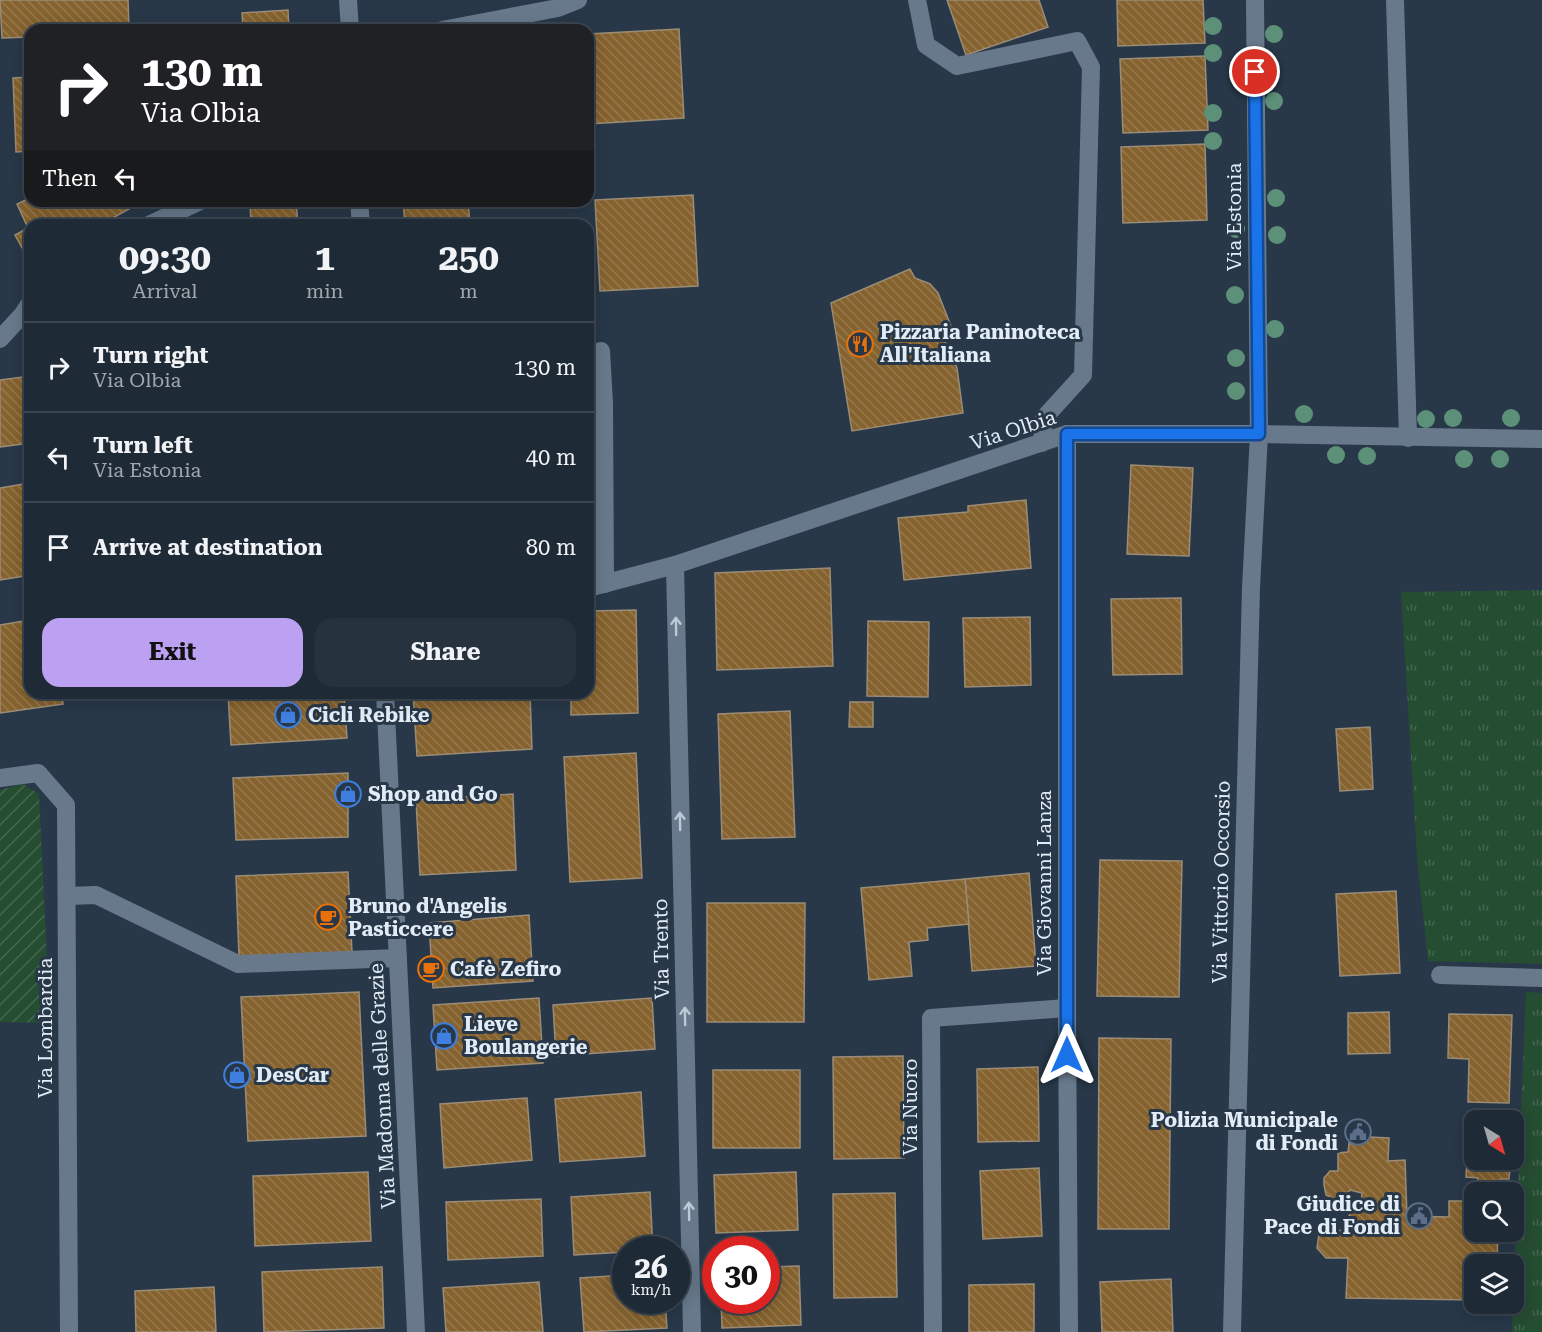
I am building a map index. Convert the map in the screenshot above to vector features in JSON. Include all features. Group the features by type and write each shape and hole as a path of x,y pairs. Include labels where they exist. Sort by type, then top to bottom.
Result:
{"street":[{"path":"348,0 350,24"},
{"path":"475,24 558,9 578,0"},
{"path":"917,0 926,45 957,66 1077,41 1091,67 1083,375 1044,418 1042,443"},
{"name":"Via Estonia","path":"1255,0 1259,434"},
{"path":"1395,0 1408,438"},
{"path":"162,219 187,207"},
{"path":"0,339 24,312"},
{"path":"597,586 611,402 601,351"},
{"name":"Via Olbia","path":"597,586 675,565 1067,434 1259,434 1542,439"},
{"name":"Via Giovanni Lanza","path":"1067,434 1067,1008 1070,1332"},
{"name":"Via Vittorio Occorsio","path":"1232,1332 1250,600 1259,434"},
{"name":"Via Trento","path":"675,565 692,1332"},
{"name":"Via Madonna delle Grazie","path":"385,699 416,1332"},
{"name":"Via Lombardia","path":"0,778 38,773 66,806 69,1332"},
{"path":"67,896 96,895 238,964 398,958"},
{"path":"1440,975 1542,978"},
{"name":"Via Nuoro","path":"933,1332 932,1018 1067,1008"}],"green space":[{"path":"1542,590 1542,964 1428,961 1417,857 1401,592"},
{"path":"23,784 39,794 50,1023 0,1022 0,790"},
{"path":"1526,992 1542,993 1542,1332 1512,1332 1513,1314 1524,1314 1524,1254 1515,1254 1516,1242 1524,1242 1524,1182 1518,1182 1519,1170 1524,1170 1524,1110 1521,1110"}],"building":[{"path":"0,0 128,0 129,24 24,24 24,37 2,38"},
{"path":"947,0 1039,0 1048,27 966,55"},
{"path":"1117,0 1203,0 1205,43 1118,46"},
{"path":"288,10 289,24 243,24 242,13"},
{"path":"679,29 684,118 594,124 594,34"},
{"path":"1205,56 1208,130 1123,133 1120,59"},
{"path":"24,77 24,151 16,152 13,78"},
{"path":"1205,144 1207,220 1123,223 1121,147"},
{"path":"693,195 698,286 600,291 595,200"},
{"path":"24,201 24,207 131,208 111,219 24,219 17,204"},
{"path":"250,207 296,207 298,219 251,219"},
{"path":"404,207 468,207 470,219 404,219"},
{"path":"24,230 24,251 15,235"},
{"path":"910,269 915,278 930,284 938,293 954,334 944,339 957,368 963,413 852,431 831,303"},
{"path":"24,377 24,444 0,447 0,380"},
{"path":"1131,465 1193,468 1189,556 1127,554"},
{"path":"24,484 24,576 0,580 0,488"},
{"path":"1026,500 1031,568 904,580 898,518 968,512 968,506"},
{"path":"830,568 833,666 717,670 715,573"},
{"path":"1181,598 1182,674 1113,675 1111,599"},
{"path":"636,610 638,713 571,715 571,699 594,699 594,611"},
{"path":"1030,617 1031,685 965,687 963,618"},
{"path":"24,621 24,699 63,699 63,704 0,713 0,625"},
{"path":"868,621 929,622 928,697 867,696"},
{"name":"Cicli Rebike","path":"228,699 344,699 347,738 231,745"},
{"path":"413,699 530,699 532,749 417,756"},
{"path":"850,702 873,702 873,727 849,727"},
{"path":"790,711 795,837 722,839 718,714"},
{"path":"1370,727 1373,789 1340,791 1336,729"},
{"path":"636,753 642,878 570,882 564,757"},
{"path":"348,773 348,837 236,840 233,778"},
{"path":"513,794 516,870 420,875 416,800"},
{"path":"1100,860 1182,861 1179,997 1097,996"},
{"path":"348,872 352,952 239,956 236,876"},
{"path":"1029,873 1036,966 972,971 965,879"},
{"path":"965,879 969,924 927,928 928,940 909,942 912,976 869,980 861,888"},
{"path":"1396,891 1400,973 1340,976 1336,894"},
{"path":"707,903 805,903 804,1022 707,1022"},
{"path":"529,915 533,981 433,988 429,923"},
{"path":"359,992 366,1136 248,1141 241,997"},
{"path":"539,998 543,1063 437,1070 433,1005"},
{"path":"652,998 655,1049 556,1056 553,1005"},
{"path":"1389,1012 1390,1053 1348,1054 1348,1013"},
{"path":"1449,1014 1512,1015 1509,1103 1468,1102 1469,1059 1448,1058"},
{"path":"1099,1038 1171,1039 1169,1229 1098,1229"},
{"path":"903,1056 904,1158 834,1159 833,1057"},
{"path":"1038,1067 1039,1141 978,1142 977,1069"},
{"path":"713,1070 800,1070 800,1148 713,1148"},
{"path":"641,1092 645,1156 560,1162 555,1099"},
{"path":"527,1098 532,1160 444,1168 440,1104"},
{"path":"1350,1136 1389,1138 1388,1161 1405,1160 1407,1216 1449,1217 1449,1201 1464,1201 1464,1242 1498,1242 1497,1254 1464,1254 1464,1300 1346,1298 1348,1258 1326,1258 1317,1248 1319,1234 1333,1227 1347,1234 1350,1209 1360,1209 1362,1193 1350,1190 1344,1197 1334,1199 1326,1195 1324,1178 1330,1171 1338,1171 1338,1153 1348,1152"},
{"path":"1039,1168 1042,1236 983,1239 980,1171"},
{"path":"1466,1170 1510,1170 1509,1179 1500,1179 1500,1182 1478,1182 1478,1178 1466,1177"},
{"path":"368,1172 371,1241 255,1246 253,1176"},
{"path":"796,1172 798,1230 716,1233 714,1175"},
{"path":"650,1192 652,1236 612,1236 612,1253 574,1255 571,1197"},
{"path":"895,1193 897,1297 834,1298 833,1194"},
{"path":"541,1199 543,1256 448,1260 446,1202"},
{"path":"799,1266 801,1325 722,1328 722,1314 780,1314 780,1267"},
{"path":"382,1267 384,1328 264,1332 262,1272"},
{"path":"612,1276 612,1314 666,1314 667,1328 584,1332 580,1278"},
{"path":"1171,1279 1173,1332 1102,1332 1100,1282"},
{"path":"539,1282 543,1332 446,1332 443,1288"},
{"path":"1034,1284 1034,1332 969,1332 969,1285"},
{"path":"214,1287 216,1332 136,1332 135,1291"}],"place":[{"name":"Pizzaria Paninoteca All'Italiana","path":"860,344"},
{"name":"Cicli Rebike","path":"288,715"},
{"name":"Shop and Go","path":"348,794"},
{"name":"Bruno d'Angelis Pasticcere","path":"328,917"},
{"name":"Cafè Zefiro","path":"431,969"},
{"name":"Lieve Boulangerie","path":"444,1036"},
{"name":"DesCar","path":"237,1075"},
{"name":"Polizia Municipale di Fondi","path":"1358,1132"},
{"name":"Giudice di Pace di Fondi","path":"1419,1216"}],"route":[{"path":"1067,1055 1067,434 1259,434 1255,72"}]}
